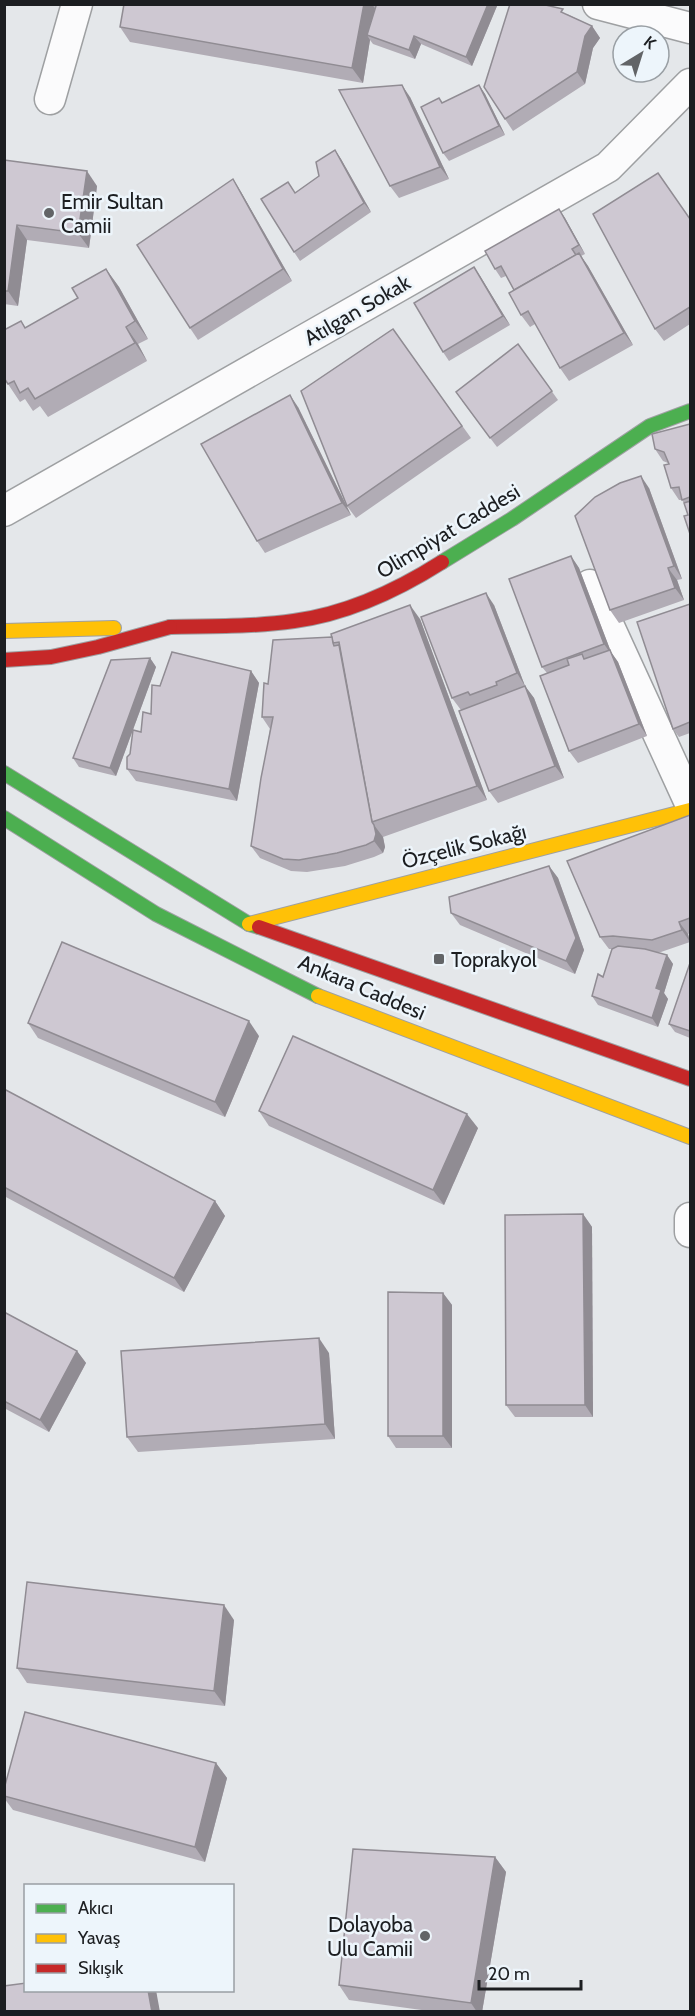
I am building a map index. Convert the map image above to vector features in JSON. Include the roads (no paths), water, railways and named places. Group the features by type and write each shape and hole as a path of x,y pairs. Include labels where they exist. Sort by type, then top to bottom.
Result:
{"main road":[{"name":"Olimpiyat Caddesi","path":"170,627 295,621 332,612 382,595 438,565 512,519 650,426 690,411"},
{"path":"4,631 170,627"},
{"path":"4,674 51,657 170,627"},
{"path":"4,660 51,657"},
{"name":"Ankara Caddesi","path":"4,773 249,924 690,1079"},
{"name":"Özçelik Sokağı","path":"249,924 690,810"},
{"name":"Ankara Caddesi","path":"4,818 156,914 328,1001 690,1137"}],"street":[{"path":"50,99 77,4"},
{"path":"598,4 690,28"},
{"name":"Atılgan Sokak","path":"4,511 608,167 690,84"},
{"path":"590,585 690,803"}],"place":[{"name":"Emir Sultan Camii","path":"49,213"},
{"name":"Toprakyol","path":"439,959"},
{"name":"Dolayoba Ulu Camii","path":"425,1936"}]}
